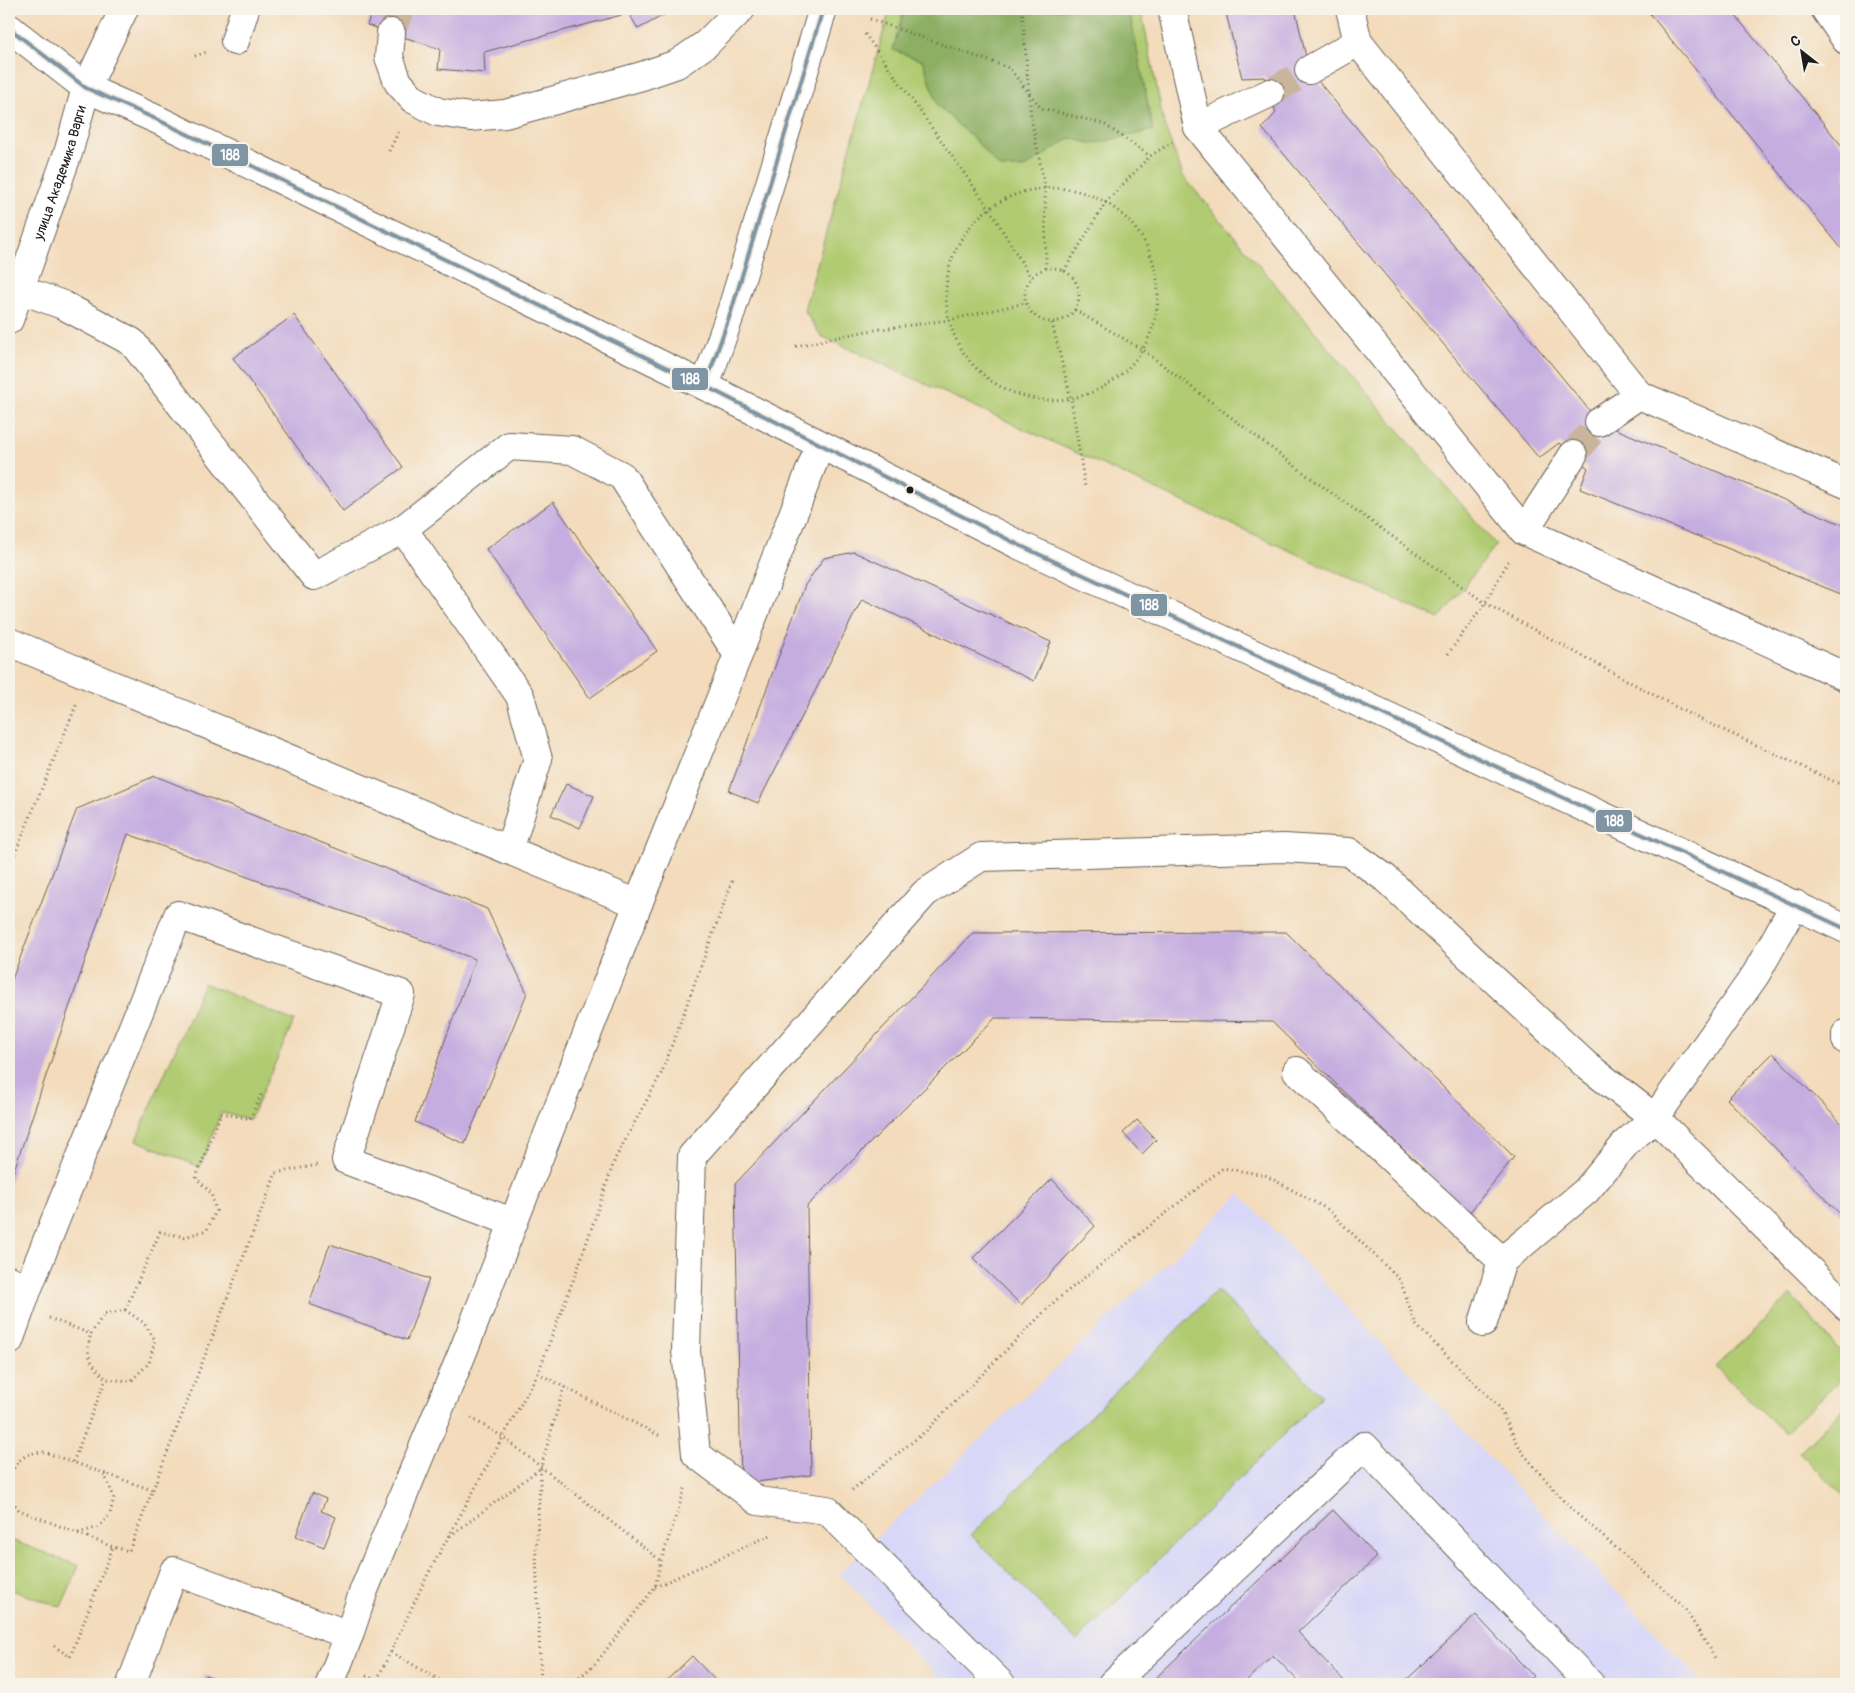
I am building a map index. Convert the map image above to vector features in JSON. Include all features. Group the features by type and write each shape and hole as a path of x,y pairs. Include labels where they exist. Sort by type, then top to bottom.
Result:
{"street":[{"path":"124,9 86,88 167,124 705,386 1019,545 1846,929"},
{"path":"236,41 245,9"},
{"path":"391,33 389,58 398,82 413,99 438,112 470,117 505,114 642,76 677,64 706,44 742,9"},
{"path":"705,386 731,312 823,9"},
{"path":"1172,9 1198,126 1524,531 1846,677"},
{"path":"1350,9 1358,42 1639,395 1846,484"},
{"path":"1825,9 1846,40"},
{"name":"улица Академика Варги","path":"9,28 86,88 69,150 9,320"},
{"path":"1309,70 1358,42"},
{"path":"1198,126 1270,93"},
{"path":"19,289 63,304 132,342 314,576 403,529 509,446 572,450 622,476 738,655"},
{"path":"1599,422 1639,395"},
{"path":"330,1684 364,1590 442,1400 820,445"},
{"path":"1524,531 1573,455"},
{"path":"403,529 520,696 538,759 509,850"},
{"path":"9,642 638,904"},
{"path":"1001,1684 827,1510 758,1501 696,1454 686,1351 692,1156 925,893 981,857 1284,848 1349,852 1385,878 1586,1065 1655,1118 1846,1306"},
{"path":"1483,1323 1502,1261 1586,1190 1627,1142 1655,1118 1756,974 1795,904"},
{"path":"9,1341 19,1292 178,915 401,994 346,1160 512,1222"},
{"path":"1846,1034 1846,1040"},
{"path":"1297,1071 1502,1261"},
{"path":"1112,1684 1364,1446 1590,1684"},
{"path":"131,1684 174,1571 349,1635"}],"path":[{"path":"1022,9 1031,117 1045,188 1046,268"},
{"path":"870,18 1009,68 1041,108 1104,124 1150,156"},
{"path":"865,34 989,208 1031,278"},
{"path":"1064,271 1106,202 1150,156 1198,126"},
{"path":"1045,188 1066,188 1087,193 1106,202 1128,219 1146,242 1156,268 1159,296 1155,325 1143,350 1124,373 1099,390 1072,399 1040,400 1009,392 982,374 966,356 949,320 946,295 949,270 957,246 971,226 989,208 1006,198 1025,191 1045,188"},
{"path":"1046,268 1056,268 1072,276 1080,293 1079,302 1075,310 1061,322 1043,322 1035,318 1025,303 1024,294 1031,278 1038,271 1046,268"},
{"path":"796,346 867,331 949,320 1025,303"},
{"path":"1075,310 1143,350 1308,476 1485,603 1687,713 1846,787"},
{"path":"1052,323 1072,399 1085,486"},
{"path":"1448,654 1485,603 1524,531"},
{"path":"9,868 88,675"},
{"path":"375,1684 428,1574 538,1373 580,1262 615,1159 662,1072 733,880"},
{"path":"125,1310 160,1232 185,1237 207,1230 216,1211 211,1193 196,1178 221,1113 250,1119 262,1093"},
{"path":"9,1497 19,1510 113,1547 129,1551 276,1173 346,1160"},
{"path":"827,1510 926,1431 1055,1301 1223,1168 1232,1169 1265,1175 1328,1209 1400,1280 1416,1325 1498,1406 1522,1452 1568,1506 1684,1607 1716,1658"},
{"path":"19,1292 91,1334"},
{"path":"125,1310 144,1323 154,1340 149,1364 130,1381 106,1379 92,1363 87,1346 91,1334 104,1314 125,1310"},
{"path":"538,1373 696,1454 661,1561 655,1587 596,1663 572,1684"},
{"path":"73,1462 106,1379"},
{"path":"541,1684 536,1554 542,1468 564,1388"},
{"path":"442,1400 503,1437 661,1561"},
{"path":"9,1478 16,1464 29,1453 44,1452 152,1490"},
{"path":"447,1538 542,1468"},
{"path":"78,1533 99,1527 110,1514 114,1497 103,1473"},
{"path":"655,1587 773,1534"},
{"path":"54,1646 70,1657 113,1547"},
{"path":"391,1652 446,1684"}],"shaded area":[{"path":"1240,1194 1704,1684 945,1684 839,1573"}],"green space":[{"path":"890,9 1141,9 1164,124 1183,176 1496,545 1439,619 821,336 804,310"},
{"path":"904,9 1129,9 1153,130 1093,144 1070,138 1024,168 1000,168 976,141 938,106 923,61 893,50"},
{"path":"204,983 294,1021 250,1119 221,1113 200,1167 136,1140"},
{"path":"1217,1290 1322,1396 1077,1641 971,1535"},
{"path":"1791,1295 1846,1358 1846,1374 1785,1433 1715,1367"},
{"path":"1846,1406 1846,1499 1799,1452"},
{"path":"9,1539 79,1566 61,1607 9,1589"}],"building":[{"path":"373,9 675,9 638,29 629,13 484,52 485,73 438,69 440,49 367,25"},
{"path":"1225,9 1295,9 1309,70 1599,422 1846,526 1846,596 1580,489 1588,468 1559,443 1539,458 1262,128 1276,113 1265,77 1242,78"},
{"path":"1646,9 1730,9 1846,151 1846,254"},
{"path":"294,315 403,467 343,511 233,358"},
{"path":"553,502 657,651 590,698 486,549"},
{"path":"854,552 1051,642 1034,681 862,599 758,803 729,791 805,585 824,558"},
{"path":"155,776 487,909 527,993 465,1144 415,1122 475,959 128,834 9,1185 9,987 77,809"},
{"path":"566,784 594,796 580,828 551,815"},
{"path":"1286,932 1514,1157 1469,1213 1272,1022 995,1018 807,1206 811,1475 741,1484 735,1184 973,933"},
{"path":"1773,1053 1846,1128 1846,1220 1727,1099"},
{"path":"1137,1120 1156,1140 1142,1154 1123,1133"},
{"path":"1052,1179 1095,1226 1021,1305 973,1258"},
{"path":"330,1244 429,1279 407,1340 309,1304"},
{"path":"312,1493 326,1499 321,1511 336,1517 324,1547 296,1536"},
{"path":"1333,1510 1377,1557 1298,1632 1347,1684 1301,1684 1273,1655 1243,1684 1149,1684"},
{"path":"1476,1615 1533,1676 1524,1684 1402,1684"},
{"path":"692,1656 719,1684 663,1684"},
{"path":"205,1675 231,1684 201,1684"}],"tunnel":[{"path":"391,33 400,9"},
{"path":"1270,93 1309,70"},
{"path":"1573,455 1599,422"}],"transit line":[{"name":"188","path":"705,386 731,312 823,9"},
{"name":"188","path":"9,28 86,88 158,120 705,386 1019,545 1846,929"}]}
